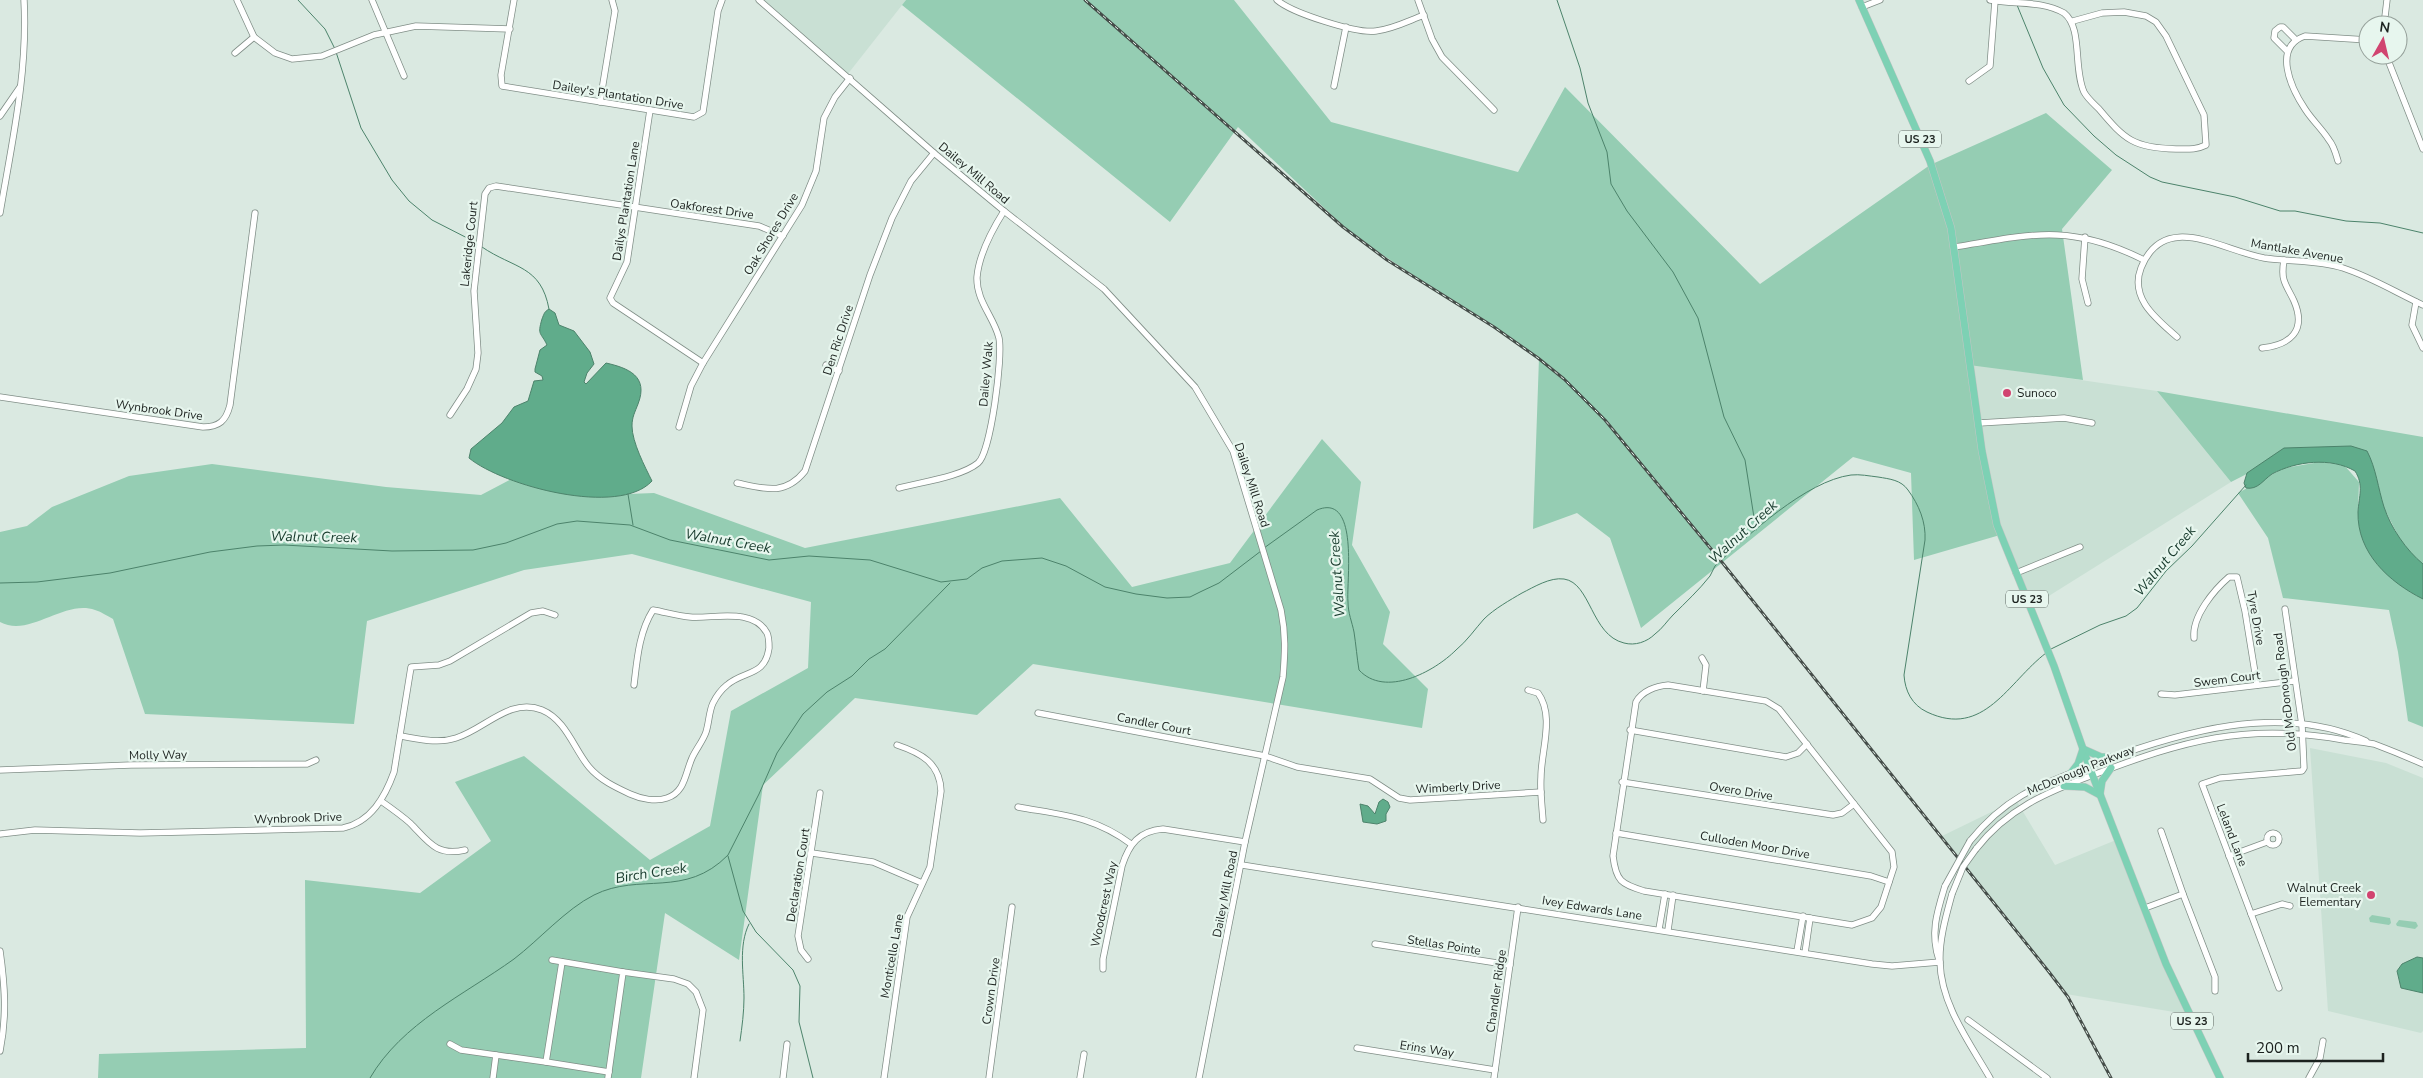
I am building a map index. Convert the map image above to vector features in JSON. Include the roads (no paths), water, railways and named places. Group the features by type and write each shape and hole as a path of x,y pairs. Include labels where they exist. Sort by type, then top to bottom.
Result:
{"main road":[{"name":"US 23","path":"1861,3 1930,161 1951,228 1993,508 2016,573 2054,666 2100,795 2166,964 2220,1078"},
{"path":"2071,773 2078,764 2083,749 2101,757 2114,757"},
{"path":"2064,786 2085,787 2100,795 2102,781 2111,768"}],"street":[{"path":"0,213 26,46 24,0"},
{"path":"236,0 254,38 275,53 292,59 303,60 322,56 358,40 385,32 435,25 510,29"},
{"path":"372,0 404,76"},
{"name":"Dailey's Plantation Drive","path":"514,0 501,75 502,86 694,117 702,114 718,11 722,0"},
{"path":"600,102 615,11 612,0"},
{"name":"Dailey Mill Road","path":"759,0 934,153 1004,211 1104,289 1195,387 1233,451 1281,610 1286,637 1283,677 1245,842 1199,1078"},
{"path":"1278,0 1296,10 1346,27 1374,32 1392,28 1424,15"},
{"path":"1418,0 1442,57 1494,110"},
{"path":"1861,3 1880,0"},
{"path":"1968,81 1990,66 1992,0 2036,0 2063,12 2073,21 2079,75 2085,93 2114,127 2132,141 2149,148 2197,149 2206,145 2204,115 2166,36 2156,22 2146,16 2124,12 2107,12 2073,21"},
{"path":"2385,15 2387,0"},
{"path":"1334,86 1346,27"},
{"path":"2287,51 2274,38 2275,31 2283,27 2296,40"},
{"path":"2338,161 2331,142 2303,107 2288,73 2287,51 2296,40 2313,35 2358,39"},
{"path":"235,53 254,38"},
{"path":"2390,65 2423,149"},
{"name":"Oak Shores Drive","path":"679,427 688,394 703,363 802,205 816,171 824,118 835,97 850,78"},
{"path":"0,116 21,85"},
{"name":"Dailys Plantation Lane","path":"650,110 628,262 610,298 613,303 703,363"},
{"name":"Den Ric Drive","path":"737,483 777,489 788,487 799,479 810,460 870,275 892,218 911,182 934,153"},
{"name":"Lakeridge Court","path":"450,415 467,389 476,369 478,353 474,291 485,194 489,188 496,186 636,208"},
{"name":"Oakforest Drive","path":"636,208 759,226 783,236"},
{"name":"Dailey Walk","path":"899,488 968,469 980,462 986,450 997,387 1000,352 999,337 983,306 977,278 986,244 1004,211"},
{"name":"Wynbrook Drive","path":"0,397 203,427 213,427 224,420 230,405 255,213"},
{"path":"1955,247 2048,234 2085,237 2121,248 2144,260"},
{"path":"2085,237 2082,279 2088,303"},
{"name":"Mantlake Avenue","path":"2178,337 2151,314 2143,302 2138,286 2139,273 2144,260 2157,243 2181,237 2200,238 2263,258 2344,268 2423,305"},
{"path":"2262,348 2284,344 2290,340 2298,327 2298,313 2284,280 2284,260"},
{"path":"2416,302 2412,325 2423,348"},
{"path":"826,365 839,371"},
{"path":"1979,423 2064,418 2092,424"},
{"path":"2016,573 2080,547"},
{"name":"Tyre Drive","path":"2194,638 2194,628 2216,588 2228,577 2237,577 2245,610 2257,685"},
{"path":"400,736 440,742 457,738 516,707 532,707 544,711 557,720 582,757 601,779 635,796 650,800 666,798 678,792 684,782 692,757 706,732 712,704 718,695 727,685 759,669 764,663 770,642 768,633 761,625 737,616 690,617 653,610 647,620 640,643 634,685"},
{"name":"Old McDonough Road","path":"2285,610 2302,725 2304,768 2302,771"},
{"name":"Wynbrook Drive","path":"0,834 35,830 140,833 343,828 361,821 382,801 394,772 411,667 439,665 450,661 531,613 543,611 555,615"},
{"path":"1702,658 1706,665 1703,691"},
{"name":"Swem Court","path":"2161,694 2176,695 2294,681"},
{"path":"1668,685 1772,703 1807,744 1892,852 1895,864 1881,907 1867,921 1852,925 1665,894 1627,886 1615,880 1613,856 1630,730 1639,696 1650,690 1668,685"},
{"path":"1528,690 1538,694 1543,700 1547,729 1541,765 1543,820"},
{"name":"Candler Court","path":"1038,713 1266,756"},
{"name":"McDonough Parkway","path":"1990,1078 1945,995 1940,962 1934,943 1934,930 1945,886 1970,841 1994,816 2018,797 2071,773 2158,741 2200,730 2257,724 2302,725 2336,729 2423,764"},
{"path":"1630,730 1786,757 1798,753 1807,744"},
{"name":"McDonough Parkway","path":"1940,962 1944,925 1952,894 1964,867 1989,833 2011,814 2033,800 2064,786 2164,749 2204,739 2260,733 2302,734 2372,744"},
{"name":"Monticello Lane","path":"884,1078 907,917 930,866 934,847 941,781 934,767 924,757 914,751 897,746"},
{"name":"Wimberly Drive","path":"1266,756 1297,766 1370,779 1399,798 1410,800 1541,792"},
{"name":"Molly Way","path":"0,770 131,765 307,764 316,760"},
{"name":"Leland Lane","path":"2278,988 2202,784 2220,778 2302,771"},
{"name":"Overo Drive","path":"1622,782 1833,815 1842,813 1854,804"},
{"name":"Declaration Court","path":"808,959 801,950 798,936 820,793"},
{"path":"382,801 397,811 434,848 458,852 466,850"},
{"path":"1018,807 1096,823 1112,830 1130,844 1143,833 1163,829 1245,842"},
{"path":"2161,831 2215,977 2215,991"},
{"name":"Culloden Moor Drive","path":"1616,833 1862,874 1889,882"},
{"path":"2229,856 2267,842"},
{"name":"Woodcrest Way","path":"1103,969 1103,959 1122,866 1130,844"},
{"path":"812,852 873,862 922,882"},
{"name":"Ivey Edwards Lane","path":"1242,865 1892,966 1940,962"},
{"path":"1659,929 1665,894"},
{"path":"2145,908 2183,894"},
{"path":"1668,930 1673,895"},
{"path":"2251,914 2282,904 2290,906"},
{"name":"Crown Drive","path":"989,1078 1012,907"},
{"name":"Chandler Ridge","path":"1494,1078 1518,907"},
{"path":"1797,952 1803,916"},
{"path":"1805,953 1810,918"},
{"name":"Stellas Pointe","path":"1375,944 1510,965"},
{"path":"0,951 6,1023 0,1051"},
{"path":"552,960 674,979 688,984 696,992 703,1010 694,1078"},
{"path":"546,1062 562,962"},
{"path":"450,1044 461,1050 546,1062 608,1075 623,972"},
{"path":"1968,1020 2047,1078"},
{"path":"2309,1078 2320,1058 2323,1041"},
{"path":"783,1078 787,1044"},
{"name":"Erins Way","path":"1356,1048 1495,1070"},
{"path":"1080,1078 1084,1054"},
{"path":"493,1078 496,1055"}],"waterway":[{"path":"298,0 325,29 335,49"},
{"path":"1557,0 1580,68 1588,103 1607,152 1611,184 1627,211 1673,272 1698,318 1724,417 1745,460 1756,530"},
{"path":"2017,5 2043,68 2064,105 2094,136 2116,155 2150,177 2162,182 2235,197 2280,211 2295,211 2346,221 2380,223 2423,233"},
{"path":"336,52 361,128 392,180 409,201 432,220 477,243"},
{"path":"482,247 533,276 540,284 549,309"},
{"name":"Walnut Creek","path":"1264,548 1317,510 1331,508 1340,514 1345,526 1348,542 1348,606 1354,632 1359,670 1370,678 1382,682 1395,682 1409,679 1447,658 1484,619 1502,605 1542,583 1559,579 1573,583 1580,590 1604,630 1613,638 1628,644 1637,644 1645,641 1660,630 1697,591 1710,576 1715,566 1778,511 1815,487 1834,479 1851,475 1865,475 1895,480 1902,484 1912,496 1923,520 1925,540 1904,675 1910,697 1917,706 1927,712 1947,718 1964,718 1980,713 1994,704 2046,653"},
{"name":"Walnut Creek","path":"2051,649 2100,625 2126,616 2137,608 2166,571 2192,546 2246,485"},
{"path":"628,494 633,525"},
{"name":"Walnut Creek","path":"0,583 37,582 110,573 210,552 257,546 284,545 392,551 473,550 506,543 557,524 577,521 630,525 670,540 769,560 809,556 870,560 941,582 967,579 982,568 1002,561 1042,558 1066,566 1105,587 1167,598 1190,597 1219,583 1261,551"},
{"name":"Birch Creek","path":"370,1078 383,1059 416,1026 435,1011 514,959 563,916 584,901 611,888 679,881 695,877 712,868 728,855 759,794 777,753 803,714 827,692 852,676 869,659 885,649 950,583"},
{"path":"728,856 743,911 756,932 793,970 800,986 799,1022 813,1078"},
{"path":"740,1041 744,1003 742,960 744,941 749,924"}],"railway":[{"path":"1085,0 1343,227 1387,260 1494,327 1538,358 1564,379 1605,420 1721,561 2049,972 2068,997 2111,1078"}],"place":[{"name":"Sunoco","path":"2007,393"},
{"name":"Walnut Creek Elementary","path":"2371,895"}]}
